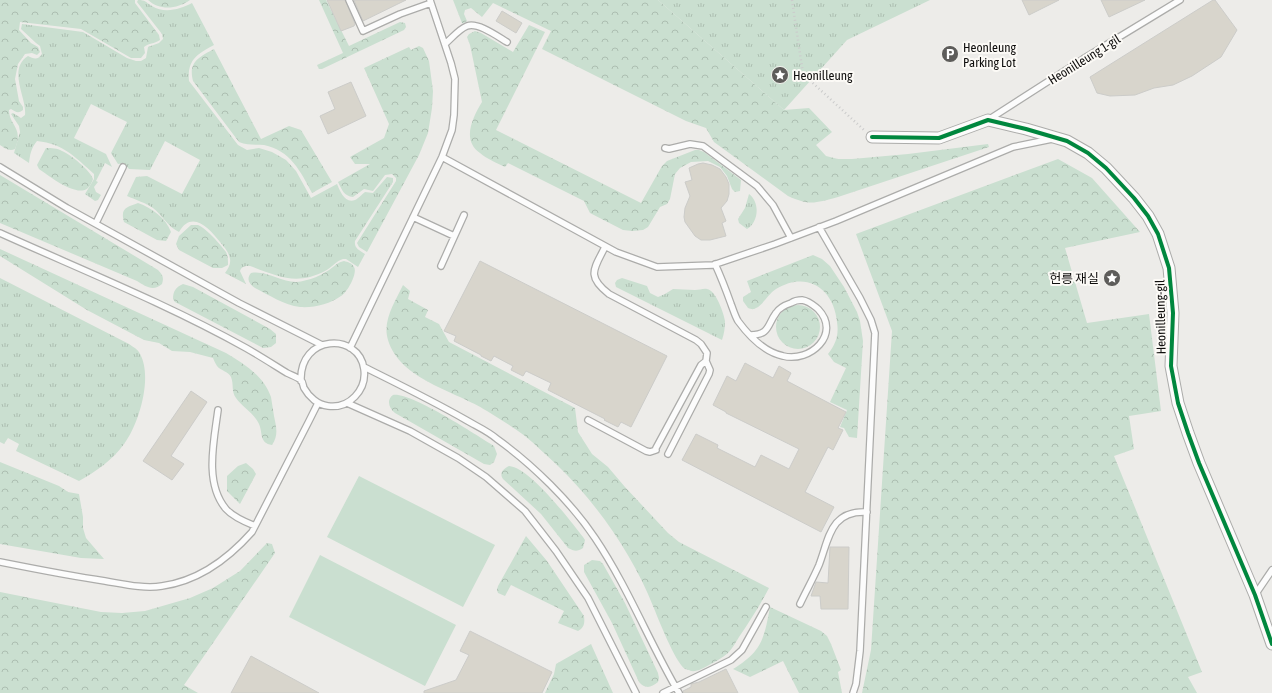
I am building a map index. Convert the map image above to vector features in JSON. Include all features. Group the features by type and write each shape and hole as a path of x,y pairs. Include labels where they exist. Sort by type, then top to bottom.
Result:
{"street":[{"path":"872,137 939,138 988,120"},
{"name":"Heonilleung-gil","path":"988,120 1067,141 1088,153 1106,168 1134,198 1148,216 1158,234 1169,268 1173,314 1171,366 1178,403 1199,463 1255,595 1272,644"}],"lane":[{"path":"349,0 363,31 430,2 445,44 455,79 456,92 452,130 442,157 350,348"},
{"name":"Heonilleung 1-gil","path":"988,120 1083,59 1180,0"},
{"path":"445,44 463,28 474,25 479,26 507,42"},
{"path":"442,157 605,247 657,267 715,264 819,227 1012,147 1056,138"},
{"path":"665,148 669,149 690,144 703,146 757,186 773,205 791,238"},
{"path":"0,167 239,303 322,345"},
{"path":"96,223 123,167"},
{"path":"441,266 464,215"},
{"path":"413,217 454,236"},
{"path":"819,227 860,298 874,329 860,651 853,693"},
{"path":"0,234 169,308 240,345 301,381 309,396 318,403 327,406 337,406 356,396 362,387 364,367 359,357 350,348 343,344 333,343 322,345 313,350 306,357 302,367 301,381"},
{"path":"605,247 594,270 595,279 600,287 609,294 696,340 701,344 707,353 706,361 710,370 709,374 668,454"},
{"path":"715,264 738,320 750,335 759,345 784,357 805,355 821,344 826,332 825,324 820,312 812,304 800,300 781,308 764,332 750,335"},
{"path":"588,420 646,451 650,452 656,449 701,366 706,361"},
{"path":"364,367 432,400 497,438 546,481 574,512 595,539 620,579 679,693"},
{"path":"347,402 410,431 458,458 486,477 525,511 556,551 588,598 636,693"},
{"path":"0,562 120,584 140,586 161,586 182,581 211,568 238,548 252,532 318,403"},
{"path":"218,410 212,467 213,481 218,496 226,509 240,519 255,526"},
{"path":"800,604 818,567 832,528 841,518 853,513 867,512"},
{"path":"1255,595 1272,570"},
{"path":"663,693 732,660 738,655 766,607"}],"path":[{"path":"792,0 803,74 860,128"}],"green space":[{"path":"0,0 135,0 135,3 159,35 160,40 144,47 145,53 141,58 131,58 81,29 20,22 19,30 31,43 38,47 40,52 37,55 32,53 25,54 18,64 15,79 19,101 23,107 23,110 16,112 11,109 9,110 11,120 18,136 15,149 9,150 0,145"},
{"path":"138,0 144,1 162,10 177,9 192,3 214,45 194,58 190,68 189,81 238,145 247,150 259,148 272,152 286,160 296,171 311,198 337,184 341,193 346,199 351,201 357,199 365,192 373,193 387,177 393,178 393,182 355,241 356,247 365,254 358,267 346,259 343,259 315,276 296,279 278,276 250,266 245,266 240,271 246,284 225,273 230,263 229,254 206,227 195,222 189,222 184,225 179,232 175,230 153,208 127,196 136,177 147,176 182,194 200,160 165,141 150,170 129,169 124,164 118,164 111,153 127,122 91,104 74,138 106,154 112,167 105,163 96,181 98,182 94,187 96,192 101,195 98,200 95,201 85,194 94,179 94,174 75,157 62,148 37,141 30,154 29,163 14,153 20,132 19,126 11,114 13,113 21,118 25,115 25,108 19,84 19,68 28,56 36,58 42,54 40,46 21,29 22,24 83,32 127,58 141,61 146,58 148,47 159,43 163,39 162,34 137,2"},
{"path":"148,0 190,0 169,8 158,6"},
{"path":"319,0 326,0 349,46 400,22 405,23 406,27 404,30 322,69 319,69 317,65 343,53"},
{"path":"453,0 658,0 784,110 809,108 832,132 816,145 826,156 838,159 852,159 988,144 989,147 838,197 818,202 802,201 788,196 714,142 706,128 686,121 542,49 551,31 493,3 482,17 471,8 465,10 464,14 467,21 462,23"},
{"name":"Heonilleung","path":"658,0 930,0 847,40 784,110"},
{"path":"529,25 545,32 496,130 641,203 662,166 667,161 695,150 704,152 741,180 740,191 735,192 732,189 727,176 720,167 708,161 691,162 680,168 675,174 670,199 667,204 660,207 648,227 643,230 623,230 590,213 584,201 508,163 505,167 480,153 474,148 470,135 472,121 482,102 467,37 475,31 513,52"},
{"path":"419,46 423,48 429,61 433,91 428,133 419,155 367,252 359,247 357,243 396,181 396,178 392,174 385,175 373,191 364,189 353,197 345,194 338,182 370,164 355,164 350,157 384,138 389,124 364,68 409,47 411,50"},
{"path":"214,49 261,139 289,126 301,130 332,182 312,193 304,177 294,163 281,152 264,145 239,142 193,81 193,65 199,58"},
{"path":"46,148 60,150 66,153 84,167 93,179 88,188 77,190 70,188 56,181 39,169 37,165"},
{"path":"1058,159 1092,178 1140,232 1065,248 1087,323 1149,314 1161,411 1129,416 1134,449 1114,456 1202,672 1188,677 1197,693 862,693 871,650 892,331 856,234"},
{"path":"0,175 158,270 163,277 162,284 155,288 146,286 0,223"},
{"path":"749,194 755,202 757,212 754,222 747,229 739,223 738,219 745,208"},
{"path":"138,203 153,211 166,222 171,232 166,241 157,240 124,222 123,214 125,209"},
{"path":"191,225 198,225 217,241 226,252 228,257 228,265 222,268 213,268 179,250 176,244 179,236"},
{"path":"0,249 226,353 253,371 264,383 271,397 276,430 276,438 272,445 263,440 257,420 234,395 231,377 228,373 217,366 213,358 190,352 172,351 159,343 144,340 87,310 0,256"},
{"path":"813,255 822,259 830,266 844,287 860,321 863,341 857,438 849,437 844,428 840,427 847,410 830,402 846,368 834,362 828,354 836,339 838,327 835,310 831,300 825,292 808,282 798,282 787,284 776,289 759,307 754,309 748,308 743,301 743,297 751,292 747,281"},
{"path":"344,261 352,265 355,270 349,287 337,299 316,306 300,307 288,304 255,288 249,281 251,273 262,273 296,282 311,279"},
{"path":"0,278 129,344 137,349 144,364 145,387 139,413 130,435 115,455 97,470 79,481 16,451 19,444 8,438 4,444 0,442"},
{"path":"622,278 647,286 650,293 658,297 673,289 710,290 719,303 725,321 725,329 722,340 616,287 615,283 617,280"},
{"path":"183,284 193,287 270,329 276,334 276,343 271,347 263,348 175,302 173,299 174,292 178,286"},
{"path":"403,285 410,291 408,299 428,310 425,317 439,324 449,342 575,408 578,432 592,454 608,467 668,533 679,542 769,588 751,619 728,653 700,670 691,671 685,669 676,658 645,587 625,550 600,513 572,480 516,429 474,404 416,375 394,354 388,340 387,326 390,312"},
{"path":"802,305 807,306 814,311 819,318 819,336 814,343 807,348 794,349 789,348 782,343 777,336 776,323 777,318 782,311 789,306"},
{"path":"393,395 414,400 428,407 494,446 497,454 494,462 490,465 484,464 395,413 389,404"},
{"path":"0,462 59,486 68,492 79,494 83,517 83,528 86,538 104,559 81,558 0,544"},
{"path":"246,463 256,474 240,504 227,491 227,476 238,466"},
{"path":"509,466 527,475 549,496 585,540 583,548 576,551 568,548 541,514 503,479 501,475 502,471"},
{"path":"359,476 495,545 463,607 327,537"},
{"path":"526,536 547,561 584,616 584,625 578,631 558,623 564,611 511,585 505,596 498,593 498,586"},
{"path":"267,543 272,544 275,553 184,685 198,693 0,693 0,592 101,612 122,613 145,611 190,598 213,588 240,571"},
{"path":"320,555 456,625 425,686 289,617"},
{"path":"592,560 600,561 603,564 625,603 658,673 658,682 653,686 646,687 639,682 612,623 584,572 584,565"},
{"path":"770,607 821,631 827,636 841,670 838,672 842,693 799,693 783,661 750,677 733,669 756,650 766,628"},
{"path":"591,644 613,693 545,693 554,674 556,664"}],"building":[{"path":"327,0 345,0 355,24 354,26 341,31"},
{"path":"354,0 406,0 363,21"},
{"path":"1022,0 1059,0 1029,15"},
{"path":"1101,0 1145,0 1109,17"},
{"path":"1215,0 1237,30 1221,57 1192,76 1173,85 1154,88 1135,95 1110,96 1097,93 1090,77"},
{"path":"502,11 522,23 516,33 496,21"},
{"path":"351,82 366,116 328,134 320,116 335,109 328,92"},
{"path":"703,163 720,169 729,184 727,201 721,208 726,221 722,223 726,236 710,240 701,240 695,236 685,222 684,217 685,208 690,196 685,182 692,180 689,168"},
{"path":"480,261 667,356 631,427 621,422 618,427 604,420 605,419 548,390 551,383 526,371 523,376 511,370 513,366 494,356 491,361 454,341 456,336 444,331"},
{"path":"745,363 773,378 779,366 791,373 787,381 846,412 838,428 843,430 833,450 828,447 805,492 834,507 821,532 682,460 696,434 718,445 717,448 755,467 761,455 789,469 799,449 726,413 713,405 727,376 736,381"},
{"path":"191,391 207,402 171,456 184,464 172,480 143,461"},
{"path":"830,547 849,547 848,609 821,609 820,596 811,596 816,582 828,583"},
{"path":"470,631 552,672 542,693 424,693 424,691 456,680 469,655 460,651"},
{"path":"251,656 319,693 231,693"},
{"path":"726,669 738,693 683,693 683,691 691,687 691,684 699,682"}],"cycle path":[{"path":"872,137 939,138 988,120 1067,141 1088,153 1106,168 1134,198 1148,216 1158,234 1169,268 1173,313 1171,366 1178,403 1199,463 1255,595 1272,644"}],"place":[{"name":"Heonleung Parking Lot","path":"950,54"},
{"name":"Heonilleung","path":"780,75"},
{"name":"헌릉 재실","path":"1112,278"}]}
